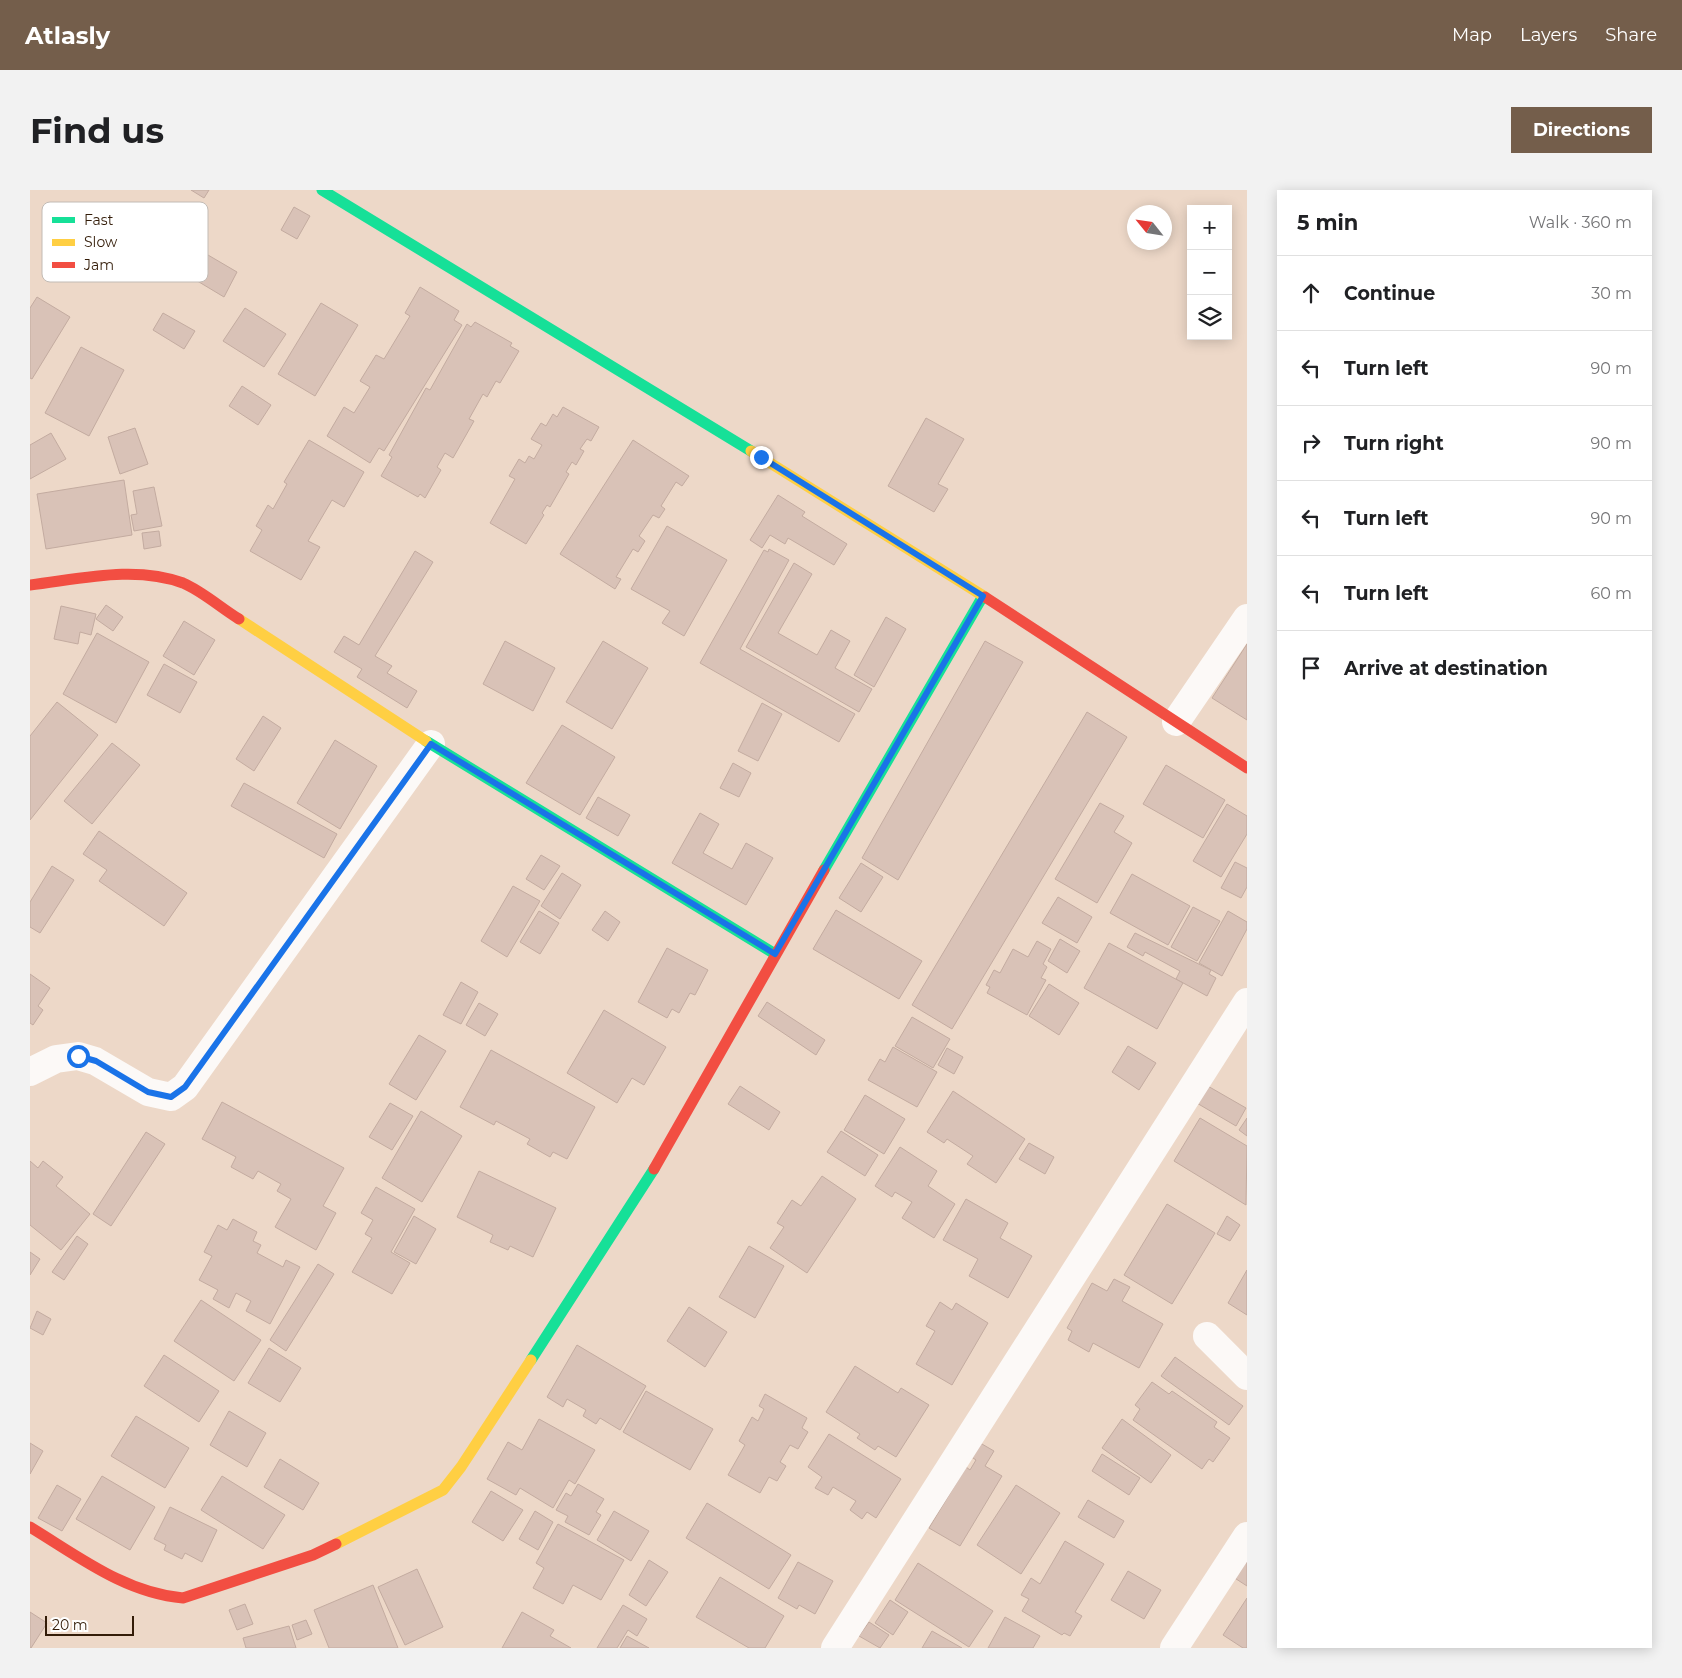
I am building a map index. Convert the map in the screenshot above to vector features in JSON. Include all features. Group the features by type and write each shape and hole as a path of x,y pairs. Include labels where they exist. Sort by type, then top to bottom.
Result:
{"street":[{"path":"322,190 761,457 983,596 1247,768"},
{"path":"30,585 134,573 159,576 185,584 431,744 775,954"},
{"path":"30,1527 120,1580 143,1591 170,1598 183,1598 313,1555 443,1490 461,1467 651,1175 775,954 983,596"},
{"path":"1176,722 1247,618"},
{"path":"30,1072 56,1059 78,1056 96,1061 148,1092 171,1097 185,1087 431,744"},
{"path":"835,1648 1247,1002"},
{"path":"1206,1336 1247,1376"},
{"path":"1174,1648 1247,1536"}],"building":[{"path":"191,190 209,190 204,198"},
{"path":"294,207 310,216 297,239 281,230"},
{"path":"208,255 237,272 224,297 199,282 208,282"},
{"path":"420,287 459,311 454,320 462,325 384,451 379,448 370,463 327,436 344,407 354,413 370,387 360,381 376,355 384,359 410,316 405,313"},
{"path":"37,297 70,317 32,379 30,378 30,308"},
{"path":"321,303 358,325 315,396 278,374"},
{"path":"245,308 286,334 264,367 223,341"},
{"path":"163,313 195,331 184,349 153,330"},
{"path":"475,322 512,343 510,346 519,351 500,383 496,381 487,397 483,394 469,419 474,421 453,458 445,453 437,467 441,470 425,498 420,494 418,497 381,476 392,457 389,455 426,388 430,390 467,324 471,327"},
{"path":"81,347 124,370 89,436 45,413"},
{"path":"242,386 271,405 258,425 229,406"},
{"path":"563,407 599,427 591,441 587,439 580,449 584,451 576,465 572,462 566,472 569,474 550,507 547,505 542,513 544,515 526,544 490,523 515,479 509,476 519,459 525,463 529,456 534,459 542,445 531,439 541,423 546,426 553,414 557,417"},
{"path":"926,418 964,439 938,484 948,489 934,512 888,486"},
{"path":"135,428 148,464 120,474 108,437"},
{"path":"51,433 66,459 30,479 30,445"},
{"path":"309,440 364,472 344,507 332,500 308,541 320,547 301,580 250,551 262,530 256,526 268,505 273,509 287,484 284,482"},
{"path":"633,440 689,476 682,486 676,482 661,506 665,509 659,518 653,515 639,536 645,541 638,552 633,549 616,577 621,579 615,589 560,554"},
{"path":"124,480 132,535 46,549 37,494"},
{"path":"154,487 162,526 134,531 131,515 137,514 133,491"},
{"path":"778,495 805,512 802,516 847,544 834,565 788,538 785,544 770,535 762,548 750,540"},
{"path":"667,526 727,560 684,636 662,623 670,611 631,589"},
{"path":"159,531 161,546 144,549 142,533"},
{"path":"769,549 789,560 740,649 855,714 839,742 700,663 764,550 768,552"},
{"path":"415,551 433,562 375,656 392,666 387,673 417,691 407,708 357,677 362,669 334,652 344,636 359,645"},
{"path":"794,563 812,574 778,633 817,655 831,630 850,641 835,668 872,689 859,712 746,647"},
{"path":"106,605 123,617 113,631 96,619"},
{"path":"61,606 96,614 91,635 80,632 78,644 54,639"},
{"path":"886,617 906,629 874,687 854,675"},
{"path":"184,621 215,640 194,675 163,656"},
{"path":"97,633 149,662 116,723 63,694"},
{"path":"505,641 555,668 533,711 483,684"},
{"path":"603,641 648,668 612,729 566,702"},
{"path":"985,641 1023,662 898,880 862,858"},
{"path":"1247,644 1247,720 1212,698"},
{"path":"164,664 197,682 180,713 147,695"},
{"path":"57,702 98,735 30,820 30,736"},
{"path":"762,703 782,714 758,761 738,751"},
{"path":"1087,712 1127,737 952,1029 912,1005"},
{"path":"263,716 281,728 254,771 236,759"},
{"path":"562,725 615,757 580,815 526,783"},
{"path":"335,740 377,766 340,829 297,803"},
{"path":"112,743 140,765 92,824 64,801"},
{"path":"733,763 751,773 739,797 720,788"},
{"path":"1166,765 1225,800 1203,838 1143,804"},
{"path":"244,783 337,834 324,858 231,806"},
{"path":"598,797 630,815 618,836 586,818"},
{"path":"1100,803 1124,816 1114,832 1132,843 1097,903 1055,879"},
{"path":"1227,804 1247,816 1247,834 1221,877 1193,861"},
{"path":"700,813 719,824 703,853 732,869 746,843 773,858 746,905 672,863"},
{"path":"99,831 187,893 164,926 99,881 107,870 83,854"},
{"path":"541,855 560,866 544,890 526,879"},
{"path":"1235,862 1247,868 1247,887 1241,898 1221,888"},
{"path":"861,863 883,877 861,912 839,898"},
{"path":"52,866 74,880 40,933 30,927 30,902"},
{"path":"562,873 581,885 560,919 541,906"},
{"path":"1132,874 1190,906 1168,945 1110,913"},
{"path":"513,886 540,901 507,957 481,941"},
{"path":"1058,897 1092,917 1077,943 1042,923"},
{"path":"1193,907 1220,921 1197,961 1171,947"},
{"path":"836,910 922,961 899,999 813,949"},
{"path":"539,911 559,923 540,954 520,942"},
{"path":"605,911 620,922 608,941 592,930"},
{"path":"1228,911 1247,922 1247,929 1222,976 1199,963"},
{"path":"1135,933 1211,970 1209,974 1216,978 1207,996 1176,979 1180,971 1145,952 1143,956 1127,947"},
{"path":"1060,939 1080,951 1067,973 1048,961"},
{"path":"1037,941 1051,949 1043,964 1047,967 1041,978 1046,980 1027,1015 987,993 990,987 986,985 994,970 1000,973 1013,949 1028,957"},
{"path":"1109,943 1183,983 1157,1029 1084,988"},
{"path":"667,948 708,970 695,995 690,993 679,1013 672,1009 667,1018 638,1002"},
{"path":"30,974 50,988 38,1006 43,1010 33,1025 30,1023"},
{"path":"461,982 478,992 461,1024 443,1015"},
{"path":"1049,984 1079,1003 1059,1035 1029,1016"},
{"path":"767,1002 825,1040 816,1055 758,1016"},
{"path":"479,1003 498,1014 485,1036 466,1025"},
{"path":"604,1010 666,1047 644,1085 632,1078 617,1103 567,1073"},
{"path":"912,1017 950,1039 933,1068 895,1046"},
{"path":"419,1035 446,1051 416,1100 389,1084"},
{"path":"1128,1046 1156,1063 1139,1090 1112,1072"},
{"path":"893,1047 937,1072 917,1107 868,1080 880,1059 885,1062"},
{"path":"947,1048 963,1057 954,1074 938,1065"},
{"path":"491,1050 595,1107 567,1159 553,1152 550,1157 527,1144 530,1139 496,1121 494,1125 460,1107"},
{"path":"1206,1085 1246,1108 1236,1126 1195,1102"},
{"path":"740,1086 780,1112 769,1130 728,1104"},
{"path":"953,1091 1025,1139 996,1183 967,1164 973,1156 947,1139 944,1143 927,1132"},
{"path":"865,1095 905,1119 884,1154 844,1130"},
{"path":"222,1102 344,1168 323,1206 336,1213 316,1250 275,1227 291,1199 277,1191 281,1184 258,1171 253,1179 231,1167 236,1157 202,1139"},
{"path":"390,1103 413,1116 392,1150 369,1137"},
{"path":"421,1111 462,1136 422,1202 382,1178"},
{"path":"1200,1118 1247,1146 1246,1205 1174,1161"},
{"path":"1247,1118 1247,1136 1239,1130"},
{"path":"841,1131 878,1155 865,1176 827,1152"},
{"path":"146,1132 165,1144 111,1226 93,1214"},
{"path":"1029,1143 1054,1157 1045,1174 1019,1159"},
{"path":"900,1147 937,1171 928,1186 955,1204 934,1238 902,1218 912,1202 895,1192 892,1197 875,1186"},
{"path":"30,1161 38,1168 43,1161 63,1177 56,1186 90,1214 61,1250 30,1225"},
{"path":"479,1171 556,1208 533,1257 510,1246 508,1250 490,1242 493,1235 457,1217"},
{"path":"822,1176 856,1199 807,1273 770,1248 784,1227 777,1223 792,1200 801,1206"},
{"path":"376,1187 415,1209 391,1252 410,1263 392,1294 352,1272 372,1238 365,1234 373,1220 361,1213"},
{"path":"966,1199 1008,1223 1000,1238 1032,1256 1008,1298 969,1276 978,1259 943,1240"},
{"path":"1167,1204 1215,1233 1172,1304 1124,1275"},
{"path":"414,1216 436,1229 416,1264 394,1252"},
{"path":"1227,1216 1240,1225 1230,1241 1217,1234"},
{"path":"233,1219 257,1232 253,1241 261,1245 257,1253 283,1267 286,1260 300,1267 270,1324 246,1311 251,1301 236,1293 229,1308 213,1299 218,1290 199,1280 212,1256 204,1252 218,1225 227,1230"},
{"path":"77,1236 88,1244 64,1280 52,1272"},
{"path":"749,1246 784,1266 755,1318 719,1297"},
{"path":"30,1252 40,1259 30,1275"},
{"path":"318,1264 334,1274 286,1351 270,1340"},
{"path":"1247,1270 1247,1315 1228,1303"},
{"path":"1114,1279 1130,1287 1122,1301 1163,1324 1139,1368 1093,1343 1089,1352 1068,1340 1072,1331 1067,1328 1092,1283 1107,1291"},
{"path":"201,1300 261,1340 234,1381 174,1341"},
{"path":"940,1302 952,1310 956,1303 988,1323 952,1385 916,1364 935,1331 926,1326"},
{"path":"689,1307 727,1332 705,1367 667,1341"},
{"path":"37,1311 51,1319 43,1335 30,1328"},
{"path":"577,1345 646,1386 620,1430 600,1418 596,1424 583,1416 586,1410 567,1399 563,1407 547,1397"},
{"path":"269,1348 301,1368 280,1402 248,1383"},
{"path":"164,1355 219,1391 199,1422 144,1386"},
{"path":"1175,1357 1243,1406 1229,1425 1161,1376"},
{"path":"855,1366 898,1393 901,1388 929,1405 896,1457 878,1446 875,1450 857,1438 860,1434 826,1412"},
{"path":"1152,1382 1169,1394 1172,1391 1217,1422 1214,1427 1230,1438 1213,1462 1209,1459 1202,1469 1133,1420 1140,1409 1135,1405"},
{"path":"646,1391 713,1429 690,1470 623,1432"},
{"path":"765,1394 807,1418 802,1428 808,1432 798,1449 790,1445 780,1462 786,1466 777,1481 769,1477 760,1493 728,1475 745,1445 739,1441 752,1417 758,1421 764,1409 759,1406"},
{"path":"229,1411 266,1433 247,1467 210,1445"},
{"path":"136,1416 189,1448 165,1488 111,1456"},
{"path":"539,1419 595,1450 575,1484 569,1480 553,1508 520,1488 516,1495 487,1479 508,1442 522,1450"},
{"path":"1122,1419 1171,1455 1151,1483 1102,1448"},
{"path":"829,1434 901,1479 876,1518 867,1512 862,1519 850,1510 856,1501 833,1487 828,1495 815,1488 822,1477 808,1467"},
{"path":"975,1440 994,1451 985,1466 1002,1476 960,1546 929,1528 966,1467 970,1470 976,1460 967,1454"},
{"path":"30,1443 43,1451 30,1474"},
{"path":"1102,1454 1140,1478 1129,1495 1092,1471"},
{"path":"280,1459 319,1483 303,1510 264,1487"},
{"path":"102,1476 155,1507 130,1550 76,1519"},
{"path":"222,1476 285,1515 263,1549 201,1510"},
{"path":"578,1484 604,1499 596,1512 601,1515 589,1535 565,1522 568,1516 556,1510 566,1493 571,1496"},
{"path":"57,1485 81,1499 62,1531 38,1518"},
{"path":"1016,1485 1060,1513 1021,1574 977,1545"},
{"path":"491,1491 523,1510 503,1541 472,1522"},
{"path":"1088,1500 1124,1521 1114,1538 1078,1517"},
{"path":"707,1503 791,1555 769,1589 686,1538"},
{"path":"170,1507 217,1530 202,1562 185,1553 182,1559 164,1550 166,1545 154,1539"},
{"path":"535,1511 553,1522 538,1550 519,1539"},
{"path":"614,1511 649,1531 631,1561 597,1540"},
{"path":"558,1524 624,1560 601,1600 573,1585 563,1604 533,1588 544,1568 536,1563"},
{"path":"1065,1541 1104,1564 1075,1612 1082,1616 1070,1636 1064,1633 1062,1635 1022,1611 1029,1599 1021,1595 1031,1578 1040,1584"},
{"path":"1247,1550 1247,1586 1230,1575"},
{"path":"649,1560 668,1572 646,1606 629,1595"},
{"path":"798,1562 833,1581 815,1614 799,1605 797,1609 778,1598"},
{"path":"918,1563 993,1611 969,1647 895,1600"},
{"path":"417,1569 443,1627 405,1645 378,1587"},
{"path":"1128,1571 1161,1590 1144,1619 1111,1600"},
{"path":"720,1577 784,1616 765,1648 749,1648 696,1617"},
{"path":"373,1585 398,1648 329,1648 314,1610"},
{"path":"1247,1598 1247,1648 1243,1648 1223,1635"},
{"path":"890,1600 908,1612 893,1635 875,1623"},
{"path":"245,1604 253,1624 237,1630 229,1610"},
{"path":"623,1605 647,1619 637,1636 628,1630 617,1648 597,1648"},
{"path":"30,1612 47,1623 31,1648 30,1648"},
{"path":"522,1612 554,1630 550,1636 571,1648 502,1648"},
{"path":"1005,1617 1040,1636 1033,1648 988,1648"},
{"path":"306,1620 312,1634 297,1640 292,1625"},
{"path":"869,1622 889,1635 880,1648 859,1636"},
{"path":"289,1626 296,1648 246,1648 243,1638"},
{"path":"932,1631 962,1648 922,1648"},
{"path":"627,1636 649,1648 620,1648"}],"traffic: fast":[{"path":"322,190 751,451"},
{"path":"824,870 983,596"},
{"path":"426,741 775,954"},
{"path":"531,1360 654,1169"}],"traffic: slow":[{"path":"751,451 985,597"},
{"path":"239,619 426,741"},
{"path":"336,1544 443,1490 461,1467 531,1360"}],"traffic: jam":[{"path":"30,585 107,575 127,574 165,578 190,586 239,619"},
{"path":"985,597 1247,768"},
{"path":"654,1169 824,870"},
{"path":"30,1527 84,1561 122,1581 162,1595 183,1598 313,1555 336,1544"}],"route":[{"path":"78,1056 96,1061 148,1092 171,1097 185,1087 194,1078 431,744 775,954 983,596 761,457"}]}
